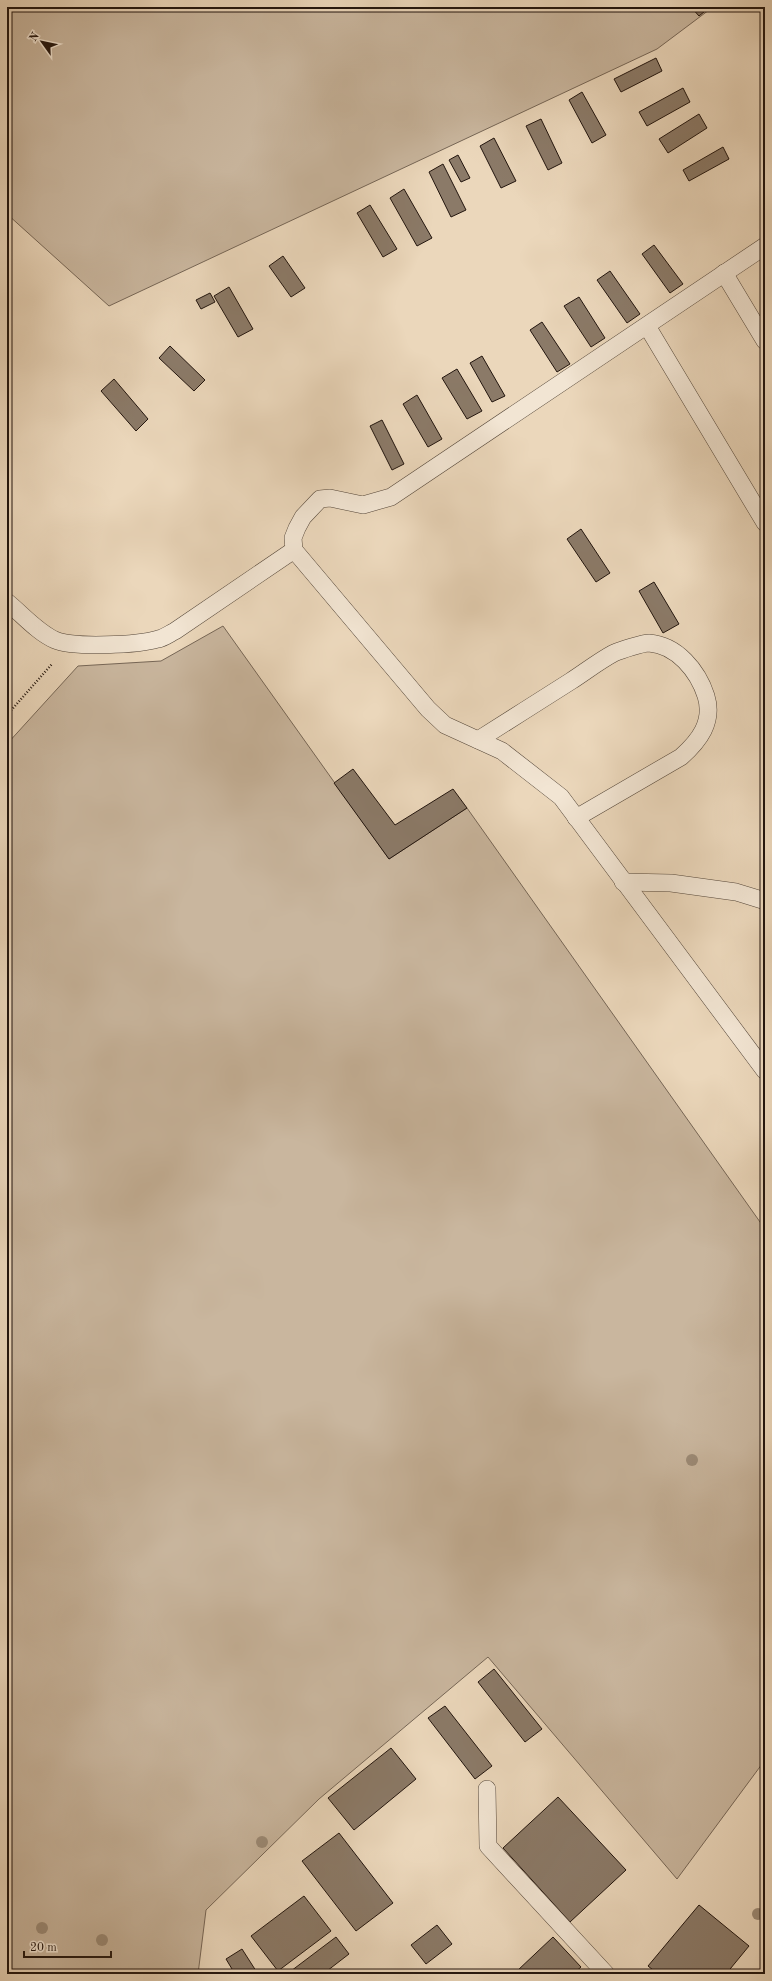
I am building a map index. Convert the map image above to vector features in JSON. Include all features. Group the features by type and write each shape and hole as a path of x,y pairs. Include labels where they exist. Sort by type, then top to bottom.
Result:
{"lane":[{"path":"765,246 391,497 363,505 330,498 320,499 303,517 293,538 294,550 428,710 445,725 502,751 561,797 765,1071"},
{"path":"724,273 765,341"},
{"path":"646,326 765,523"},
{"path":"7,602 41,631 55,640 70,644 95,645 145,642 160,639 175,631 294,550"},
{"path":"478,740 615,653 648,643 674,651 686,662 694,673 706,697 707,718 702,734 695,744 681,756 576,818"},
{"path":"623,882 671,883 736,892 765,901"},
{"path":"487,1789 488,1846 606,1974"}],"path":[{"path":"7,715 70,644"}],"shaded area":[{"path":"7,7 713,7 657,49 109,306 7,214"},
{"path":"223,626 389,859 467,808 765,1229 765,1760 677,1879 488,1657 319,1799 206,1910 198,1974 7,1974 7,744 78,666 161,661"}],"building":[{"path":"691,7 710,7 699,16"},
{"path":"656,58 662,71 621,92 614,79"},
{"path":"683,88 690,102 647,126 639,112"},
{"path":"582,92 606,135 592,143 569,100"},
{"path":"699,114 707,128 668,153 659,139"},
{"path":"541,119 562,163 548,170 526,126"},
{"path":"494,138 516,181 501,188 480,146"},
{"path":"723,147 729,159 689,181 683,170"},
{"path":"458,155 470,178 461,182 449,160"},
{"path":"443,164 466,210 451,217 429,172"},
{"path":"404,189 432,238 417,246 390,198"},
{"path":"370,205 397,249 383,257 357,213"},
{"path":"654,245 683,284 670,293 642,254"},
{"path":"283,256 305,288 291,297 269,266"},
{"path":"610,271 640,314 627,323 597,280"},
{"path":"229,287 253,329 238,337 214,296"},
{"path":"210,293 215,302 201,309 196,300"},
{"path":"579,297 605,338 591,347 564,306"},
{"path":"542,322 570,364 557,372 530,330"},
{"path":"170,346 205,380 194,391 159,358"},
{"path":"482,356 505,396 492,402 470,363"},
{"path":"457,369 482,411 467,419 442,378"},
{"path":"114,379 148,419 136,431 101,391"},
{"path":"417,395 442,439 428,447 403,404"},
{"path":"382,420 404,464 392,470 370,426"},
{"path":"581,529 610,573 596,582 567,539"},
{"path":"654,582 679,624 663,633 639,591"},
{"path":"353,769 395,825 453,789 467,808 389,859 334,783"},
{"path":"494,1669 542,1729 525,1742 478,1682"},
{"path":"445,1706 492,1766 475,1779 428,1718"},
{"path":"391,1748 416,1779 354,1830 328,1798"},
{"path":"558,1797 626,1870 570,1922 503,1848"},
{"path":"339,1833 393,1903 356,1931 302,1861"},
{"path":"304,1896 331,1931 278,1971 251,1936"},
{"path":"699,1905 749,1946 726,1974 658,1974 648,1966"},
{"path":"437,1925 452,1944 426,1964 411,1945"},
{"path":"336,1937 349,1954 323,1974 287,1974"},
{"path":"553,1937 581,1967 573,1974 519,1974 517,1971"},
{"path":"242,1949 258,1974 235,1974 226,1959"}]}
